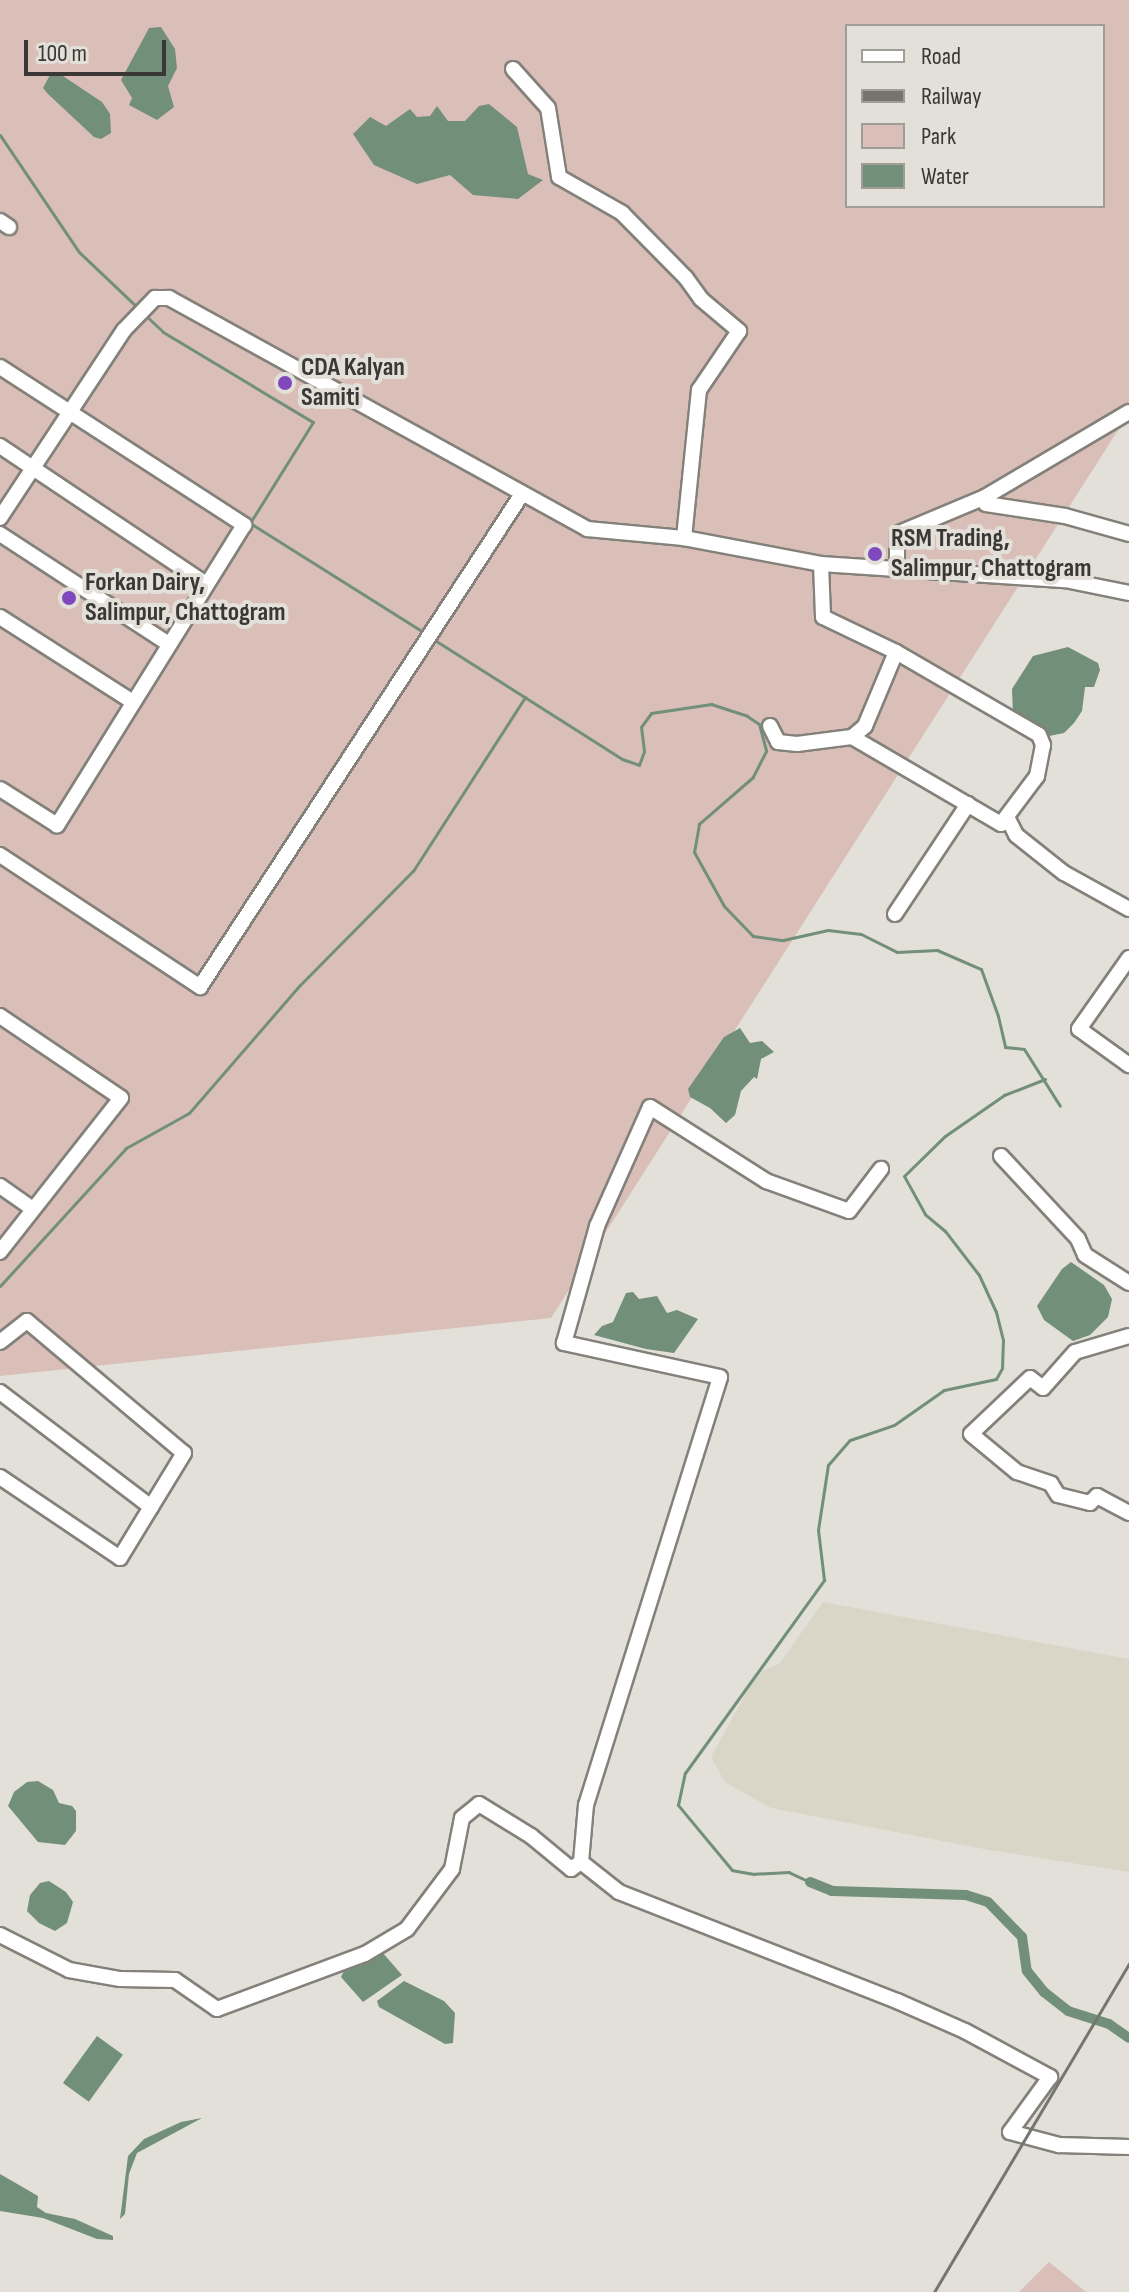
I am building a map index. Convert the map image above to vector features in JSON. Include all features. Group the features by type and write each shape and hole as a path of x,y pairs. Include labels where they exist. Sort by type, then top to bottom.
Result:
{"street":[{"path":"513,69 548,108 559,177 622,213 686,278 701,299 739,331 699,390 684,538"},
{"path":"0,518 124,330 155,298 169,298 587,529 684,538 821,564 1065,580 1129,593"},
{"path":"0,367 244,525 57,825 0,789"},
{"path":"897,569 897,534 985,497 1129,412"},
{"path":"0,446 206,584"},
{"path":"0,855 200,987 522,494"},
{"path":"985,497 986,504 1065,516 1129,534"},
{"path":"0,534 169,644"},
{"path":"821,564 823,617 896,652 1039,735 1043,745 1037,776 1001,824 852,737"},
{"path":"0,617 133,702"},
{"path":"770,726 778,742 797,744 852,737 865,726 896,652"},
{"path":"895,914 968,804"},
{"path":"1007,817 1016,835 1064,873 1129,909"},
{"path":"1129,958 1079,1029 1129,1065"},
{"path":"0,1016 121,1098 0,1252"},
{"path":"0,1935 69,1970 120,1979 175,1980 217,2009 365,1954 407,1929 452,1869 462,1818 479,1804 531,1836 571,1869 581,1862 586,1805 720,1377 564,1343 597,1226 650,1107 766,1181 849,1211 881,1169"},
{"path":"1001,1156 1078,1239 1085,1255 1129,1283"},
{"path":"0,1186 32,1208"},
{"path":"0,1342 27,1321 184,1453 120,1558 0,1477"},
{"path":"1129,1336 1075,1352 1043,1388 1030,1378 971,1434 1017,1472 1051,1484 1058,1495 1090,1503 1097,1496 1129,1513"},
{"path":"0,1392 151,1507"},
{"path":"581,1862 619,1892 897,2001 965,2031 1050,2077 1010,2132 1059,2145 1129,2147"}],"shaded area":[{"path":"823,1602 1129,1659 1129,1872 989,1850 771,1808 725,1782 711,1757 750,1686 764,1670 779,1664"}],"green space":[{"path":"0,0 1129,0 1129,413 551,1318 0,1376"},
{"path":"1049,2262 1086,2292 1019,2292"}],"water":[{"path":"161,27 175,49 177,68 168,86 174,107 157,120 129,105 132,98 121,80 149,28"},
{"path":"60,74 102,102 110,114 111,133 101,139 94,137 48,94 43,88 50,75"},
{"path":"489,104 517,127 528,174 543,180 518,199 473,195 450,175 417,184 374,165 353,134 370,117 386,126 410,109 417,117 430,116 437,106 448,121 465,121 479,106"},
{"path":"1068,647 1098,663 1100,670 1094,687 1085,687 1082,711 1074,723 1064,733 1044,737 1013,715 1012,689 1033,656"},
{"path":"740,1028 750,1043 762,1041 774,1052 761,1059 757,1079 754,1077 741,1091 735,1115 726,1123 710,1108 690,1097 688,1089 724,1037"},
{"path":"1071,1262 1104,1285 1112,1299 1108,1317 1090,1335 1073,1341 1044,1320 1037,1306 1062,1269"},
{"path":"633,1292 639,1299 657,1296 667,1313 677,1310 698,1319 674,1353 594,1335 602,1326 613,1322 626,1293"},
{"path":"38,1781 53,1790 59,1803 72,1806 76,1811 76,1831 65,1845 38,1842 8,1806 14,1792 27,1782"},
{"path":"49,1881 66,1892 73,1902 67,1923 55,1931 39,1923 27,1911 30,1895 40,1883"},
{"path":"382,1952 402,1975 363,2002 341,1977 344,1971"},
{"path":"404,1981 444,2001 455,2013 453,2043 445,2044 379,2007 377,2001"},
{"path":"97,2036 123,2055 89,2102 63,2083"},
{"path":"202,2118 137,2153 129,2174 125,2214 120,2219 128,2156 144,2139 181,2122"},
{"path":"0,2174 38,2196 37,2207 46,2213 75,2219 113,2236 113,2240 97,2239 43,2218 0,2211"}],"waterway":[{"path":"0,135 79,252 139,309"},
{"path":"144,314 163,332 313,422 250,523 426,634"},
{"path":"433,639 622,759 639,765 644,751 641,727 651,713 711,704 747,716 759,724 766,751 753,777 699,824 694,852 724,906 753,936 783,940 828,930 861,934 897,952 937,950 981,969 998,1016 1005,1047 1024,1049 1060,1106"},
{"path":"0,1286 126,1148 189,1113 300,985 413,871 525,697"},
{"path":"810,1882 789,1872 754,1874 732,1870 678,1805 685,1773 824,1580 818,1530 828,1465 850,1440 894,1425 944,1390 996,1379 1002,1368 1003,1340 996,1312 979,1275 945,1231 925,1214 904,1176 945,1136 1004,1095 1045,1079"},
{"path":"810,1882 832,1891 966,1895 988,1902 1022,1937 1027,1971 1044,1992 1068,2011 1109,2024 1129,2038"}],"railway":[{"path":"934,2292 1129,1963"}],"place":[{"name":"CDA Kalyan Samiti","path":"285,383"},
{"name":"RSM Trading, Salimpur, Chattogram","path":"875,554"},
{"name":"Forkan Dairy, Salimpur, Chattogram","path":"69,598"}]}
